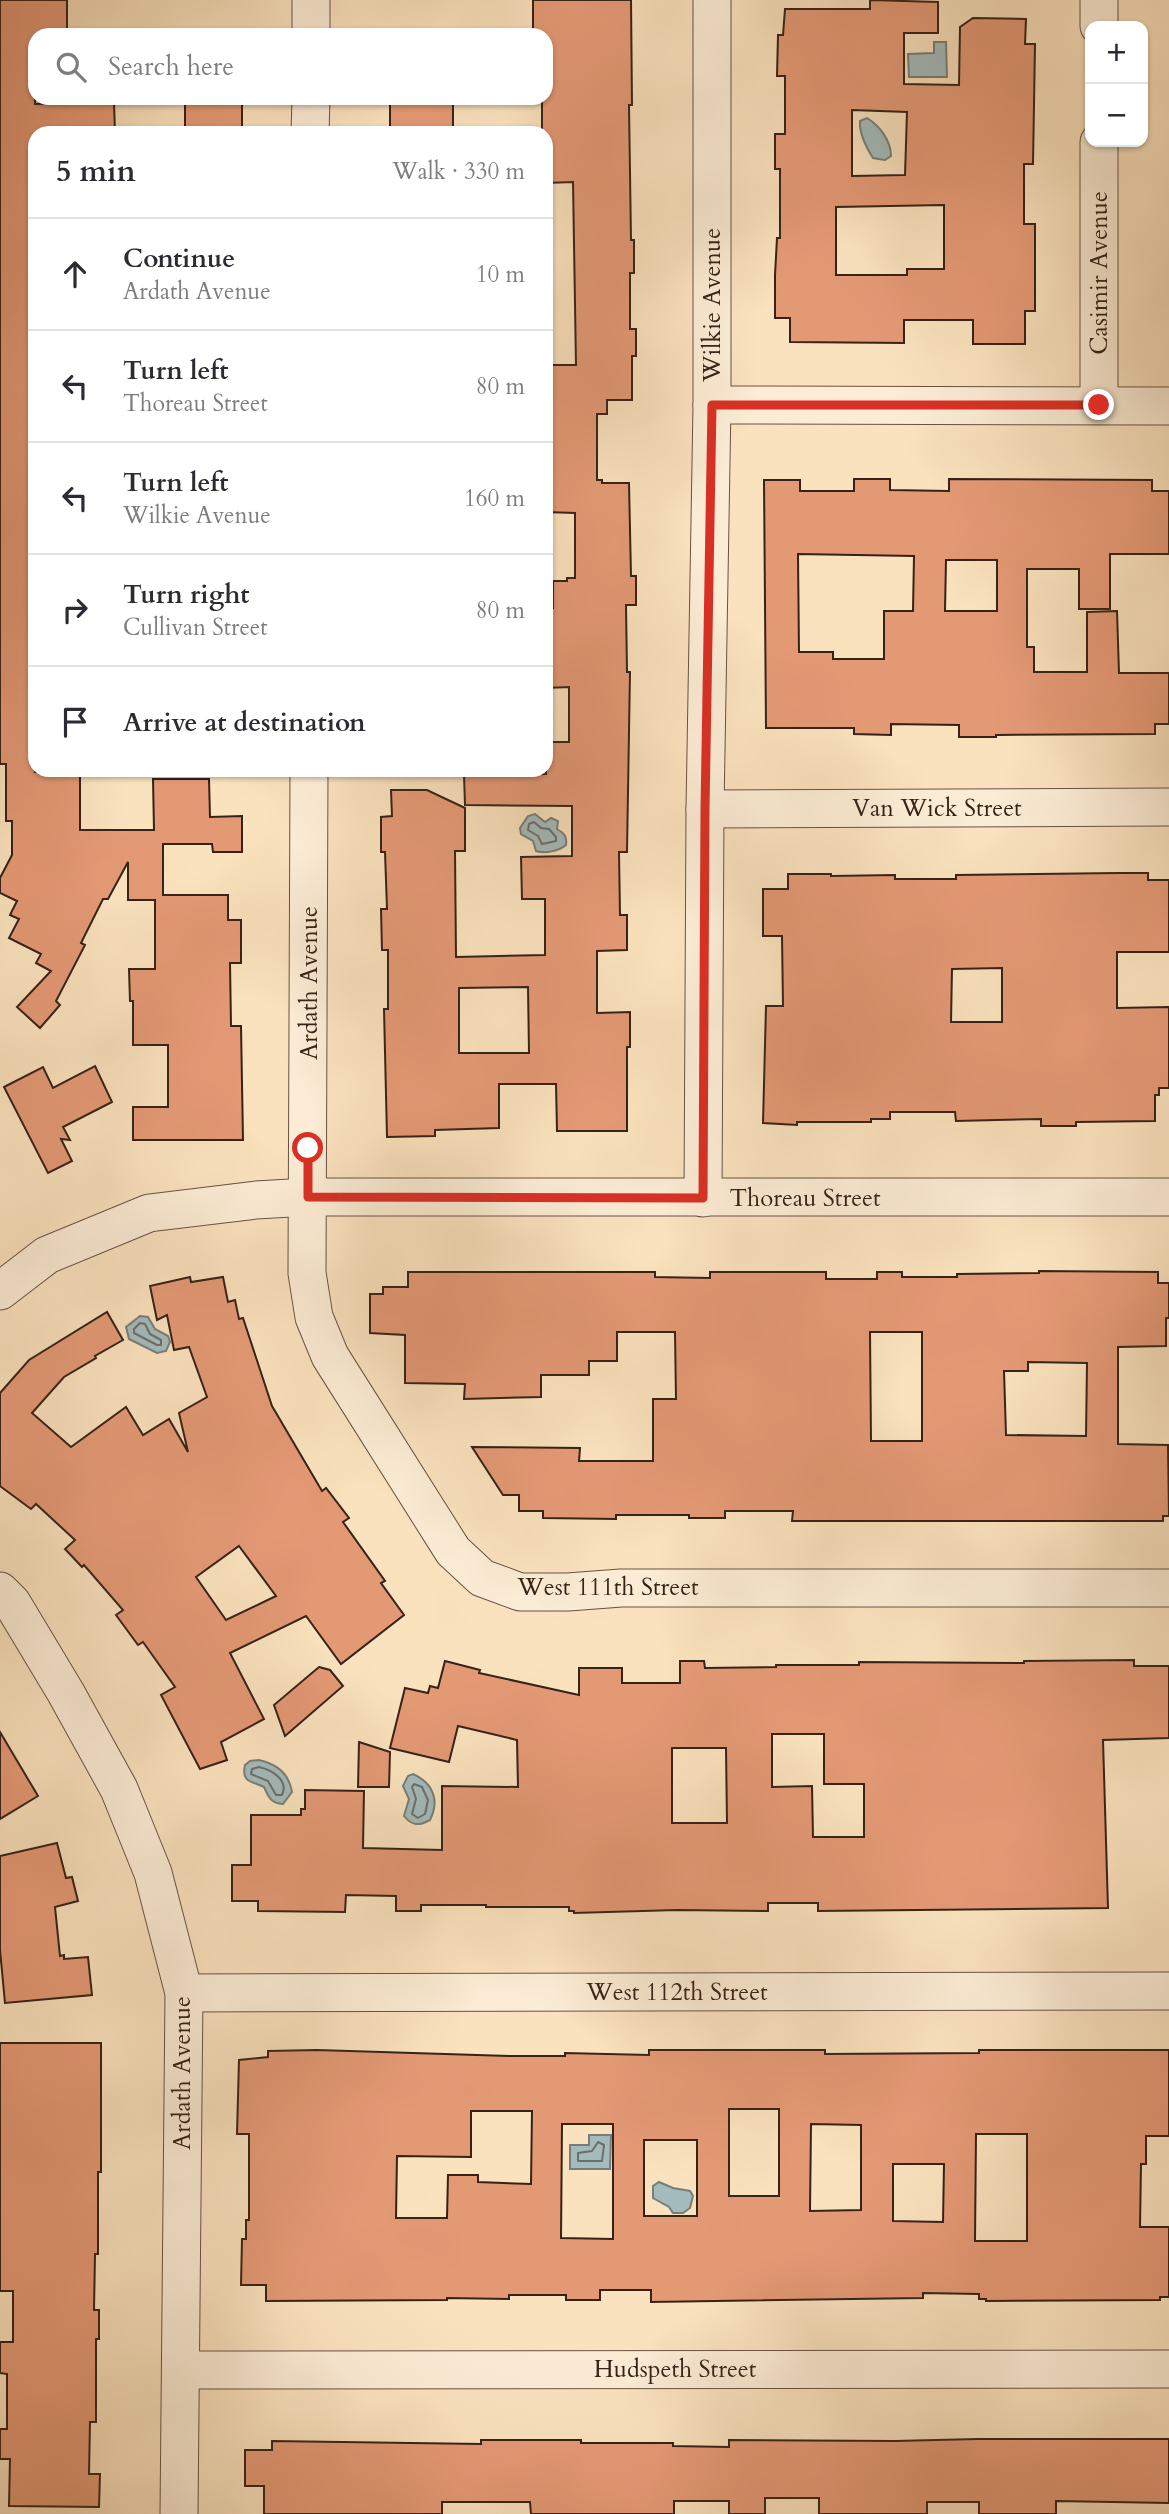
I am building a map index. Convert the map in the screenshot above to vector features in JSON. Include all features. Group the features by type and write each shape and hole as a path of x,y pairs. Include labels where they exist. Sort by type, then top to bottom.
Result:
{"street":[{"path":"311,0 311,28"},
{"name":"Wilkie Avenue","path":"703,1198 705,809 712,405 712,0"},
{"path":"1099,0 1099,21"},
{"path":"310,126 311,105"},
{"name":"Casimir Avenue","path":"1099,147 1099,405"},
{"path":"712,405 1169,406"},
{"name":"Ardath Avenue","path":"308,1197 309,777"},
{"name":"Van Wick Street","path":"705,809 1169,807"},
{"name":"Thoreau Street","path":"0,1290 47,1255 149,1213 256,1200 308,1197 1169,1198"},
{"name":"West 111th Street","path":"308,1197 307,1273 314,1317 330,1356 453,1551 482,1578 520,1592 621,1588 1169,1588"},
{"name":"Ardath Avenue","path":"0,1591 12,1603 59,1681 118,1789 153,1873 184,1993 179,2514"},
{"name":"West 112th Street","path":"184,1993 1169,1991"},
{"name":"Hudspeth Street","path":"181,2370 1169,2369"}],"water":[{"path":"934,42 946,42 947,77 909,77 908,54 934,53"},
{"path":"867,118 887,139 891,156 885,160 873,158 864,140 860,121"},
{"path":"535,814 545,822 551,818 558,821 557,829 564,835 566,845 552,851 536,851 533,841 521,834 520,828 528,816"},
{"path":"140,1316 148,1317 155,1329 168,1336 170,1342 166,1351 157,1353 129,1339 126,1327"},
{"path":"259,1760 277,1767 288,1780 292,1792 283,1804 273,1801 264,1787 246,1778 245,1765"},
{"path":"413,1774 426,1782 434,1799 430,1820 419,1824 410,1822 404,1816 409,1799 403,1786 408,1776"},
{"path":"589,2135 611,2135 610,2169 570,2169 570,2145 589,2145"},
{"path":"659,2182 690,2191 693,2196 690,2208 683,2213 673,2213 669,2207 653,2198 653,2186"}],"building":[{"path":"0,0 67,0 67,28 28,28 28,105 114,105 115,126 28,126 28,777 80,777 80,830 154,830 153,779 209,779 210,817 242,816 242,852 213,852 212,844 163,844 163,895 228,895 228,920 241,920 241,963 230,963 231,1026 241,1026 243,1140 133,1140 133,1107 168,1107 168,1045 133,1045 133,1001 130,1001 129,969 155,969 155,900 128,900 128,862 108,899 103,899 81,943 85,945 56,1001 60,1005 40,1028 17,1007 51,971 36,963 41,954 9,938 19,919 10,915 17,901 0,893 0,878 12,855 12,821 6,821 6,764 0,764"},
{"path":"533,0 631,0 632,105 629,105 634,273 630,273 630,329 636,329 636,356 632,356 632,400 607,400 607,414 597,414 597,480 602,480 602,483 629,483 631,576 636,576 636,605 626,605 627,672 630,672 627,852 619,852 620,915 627,915 627,950 597,951 597,1013 630,1012 630,1047 627,1047 627,1131 557,1131 556,1084 499,1084 499,1128 435,1130 435,1136 387,1137 384,1009 388,1009 388,950 382,950 381,909 387,909 385,852 381,852 381,817 392,816 391,790 427,790 465,808 465,851 455,851 456,957 545,955 545,899 522,899 521,857 572,856 572,806 465,805 464,777 553,777 553,742 569,742 569,687 553,688 553,581 575,578 575,513 553,512 553,365 576,365 573,182 553,183 553,126 542,126 542,105 553,105 553,28 533,28","holes":["528,987 529,1053 459,1053 459,988"]},
{"path":"870,0 938,2 938,33 904,33 904,84 959,85 960,27 973,18 1026,19 1025,44 1035,44 1033,164 1024,164 1024,224 1035,224 1035,311 1025,311 1025,344 973,344 973,320 904,320 904,343 790,342 790,318 775,318 777,238 780,238 780,169 775,169 775,134 785,134 785,76 777,76 778,35 783,35 785,9 870,9","holes":["852,110 907,112 905,175 852,176","944,205 944,269 907,269 907,275 836,275 836,207"]},
{"path":"185,105 242,105 242,126 185,126"},
{"path":"390,105 453,105 453,126 390,126"},
{"path":"854,479 890,479 890,490 949,491 949,479 1152,480 1152,491 1169,491 1169,554 1110,554 1110,609 1079,609 1079,569 1027,569 1027,647 1034,647 1034,672 1087,672 1087,612 1117,611 1119,673 1169,673 1169,724 1155,724 1155,734 996,737 959,737 959,725 891,724 891,735 854,734 854,728 766,728 764,480 800,480 800,491 854,491","holes":["798,554 914,556 913,611 884,611 884,659 833,659 833,652 799,652","946,560 997,560 997,611 945,611"]},
{"path":"1148,873 1148,880 1169,880 1169,952 1117,952 1117,1008 1169,1007 1169,1088 1159,1088 1159,1095 1155,1095 1155,1121 1076,1122 1076,1126 1041,1126 1041,1119 956,1121 955,1112 890,1112 890,1119 871,1119 871,1122 797,1122 797,1125 763,1123 766,1006 783,1006 782,936 763,936 763,889 788,889 788,874 895,875 895,879 956,879 956,875","holes":["1002,968 1002,1022 951,1022 952,969"]},
{"path":"95,1066 112,1102 63,1127 70,1140 61,1139 72,1161 48,1173 4,1087 43,1067 53,1088"},
{"path":"408,1272 655,1272 655,1277 710,1278 710,1272 826,1272 826,1279 877,1279 877,1272 902,1272 902,1277 1158,1272 1158,1283 1169,1283 1166,1346 1118,1347 1118,1444 1168,1445 1169,1516 1163,1516 1163,1521 792,1521 793,1511 725,1511 725,1518 616,1515 616,1519 543,1518 543,1511 519,1511 519,1495 503,1495 472,1447 580,1448 579,1461 653,1461 653,1399 676,1399 675,1332 617,1332 617,1361 589,1361 589,1375 541,1375 541,1397 464,1399 465,1384 405,1383 405,1335 370,1333 370,1294 383,1294 383,1287 408,1287","holes":["870,1332 922,1332 922,1441 871,1441","1028,1362 1087,1363 1086,1436 1006,1435 1004,1371 1028,1371"]},
{"path":"190,1277 191,1282 223,1277 228,1302 235,1300 239,1319 243,1318 272,1406 322,1491 326,1488 349,1518 343,1522 385,1581 381,1583 404,1615 341,1664 306,1616 230,1653 264,1719 221,1742 227,1760 200,1769 161,1695 175,1687 143,1642 138,1645 116,1615 123,1610 84,1565 82,1567 65,1549 75,1540 36,1504 31,1509 0,1486 0,1393 29,1360 107,1312 123,1340 64,1377 32,1413 71,1447 126,1407 143,1435 169,1419 188,1452 179,1413 207,1397 189,1347 174,1350 167,1315 157,1320 150,1286","holes":["239,1546 276,1596 226,1620 196,1577"]},
{"path":"1134,1660 1134,1666 1169,1666 1169,1738 1103,1740 1108,1908 818,1911 818,1903 768,1903 768,1911 574,1913 569,1911 569,1907 421,1905 421,1911 396,1911 396,1896 346,1895 345,1912 258,1911 258,1901 232,1901 232,1865 251,1865 251,1815 301,1815 301,1809 305,1809 305,1790 364,1791 363,1848 442,1850 442,1786 518,1787 517,1740 458,1726 449,1762 390,1748 405,1688 428,1693 430,1686 438,1688 445,1661 480,1670 479,1673 579,1695 579,1668 622,1668 622,1683 680,1683 680,1661 704,1661 705,1668 859,1665 859,1662","holes":["772,1734 824,1734 824,1784 864,1784 864,1837 813,1837 812,1786 772,1787","672,1748 726,1748 727,1823 672,1823"]},
{"path":"319,1667 330,1670 343,1686 285,1736 274,1705"},
{"path":"0,1732 38,1796 0,1819"},
{"path":"359,1742 390,1752 389,1787 358,1787"},
{"path":"57,1843 66,1878 72,1877 78,1901 55,1907 60,1956 64,1955 64,1959 88,1957 92,1995 5,2003 0,1950 0,1856"},
{"path":"0,2043 101,2043 101,2172 98,2172 98,2254 95,2254 94,2310 99,2310 99,2339 96,2339 96,2422 90,2422 89,2474 100,2474 99,2507 9,2506 10,2459 0,2459 0,2429 7,2429 7,2374 0,2373 0,2342 13,2342 13,2291 0,2291"},
{"path":"649,2050 825,2050 825,2054 979,2053 979,2050 1169,2050 1169,2136 1146,2136 1146,2164 1141,2164 1140,2227 1169,2227 1169,2297 1160,2297 1160,2300 986,2301 979,2299 979,2294 923,2293 923,2298 651,2302 651,2290 600,2290 600,2300 566,2300 566,2295 509,2295 509,2299 266,2301 266,2285 241,2285 242,2239 246,2239 246,2220 249,2220 249,2134 237,2134 239,2060 268,2057 268,2051 565,2056 565,2053 649,2055","holes":["729,2109 779,2109 779,2196 729,2196","471,2111 532,2111 531,2184 478,2182 478,2175 448,2175 447,2218 396,2218 397,2156 471,2157","562,2124 613,2124 613,2239 561,2238","811,2124 861,2125 861,2210 810,2211","976,2134 1027,2134 1027,2241 975,2241","644,2140 697,2140 697,2216 644,2216","893,2164 944,2164 943,2222 893,2221"]},
{"path":"1169,2439 1169,2503 1056,2501 1056,2514 979,2514 979,2502 927,2502 927,2514 819,2514 819,2498 765,2498 765,2514 729,2514 729,2501 674,2501 674,2514 531,2514 530,2502 442,2502 442,2514 264,2514 264,2486 245,2486 245,2450 272,2450 272,2441 481,2444 481,2440 581,2440 581,2443 673,2443 673,2446 729,2447 729,2440"}],"route":[{"path":"308,1148 308,1197 703,1198 705,809 712,405 1099,405"}]}
